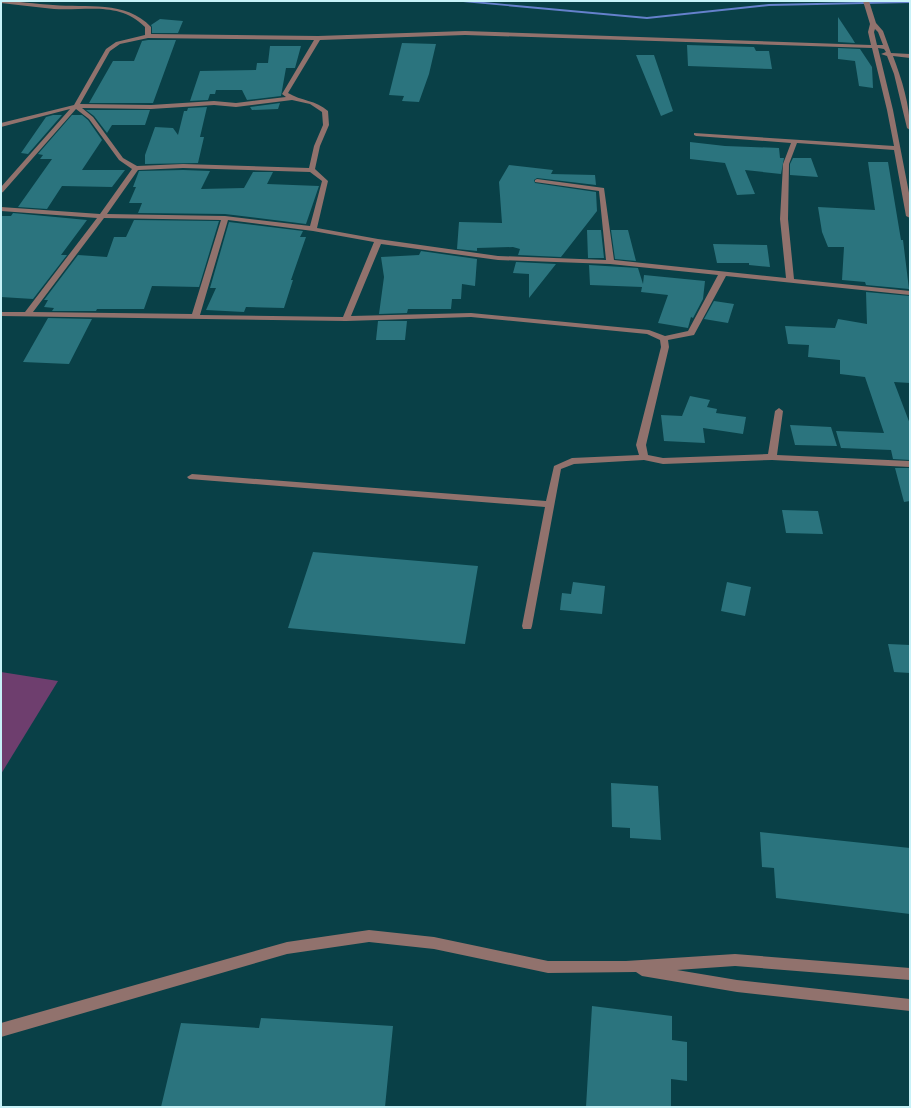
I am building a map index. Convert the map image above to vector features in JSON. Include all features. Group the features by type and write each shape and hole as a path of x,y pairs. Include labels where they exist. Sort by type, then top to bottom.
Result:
{"street":[{"path":"1,1 54,7 110,7 128,13 142,21 148,27 148,36"},
{"path":"866,1 874,24 880,31 897,74 908,111 910,128"},
{"path":"874,24 871,32 890,110 910,216"},
{"path":"1,191 76,106 108,50 118,43 148,36 318,38 465,33 886,47"},
{"path":"312,170 317,146 326,125 325,111 312,103 292,98 285,94 318,38"},
{"path":"876,54 910,56"},
{"path":"1,126 76,106 151,107 214,103 236,104 292,98"},
{"path":"76,106 91,118 121,159 136,168 183,166 312,170 325,181 313,229"},
{"path":"696,134 897,148"},
{"path":"790,280 784,219 786,164 795,142"},
{"path":"27,315 102,216 136,168"},
{"path":"537,181 602,189 610,262"},
{"path":"1,209 102,216 225,218 313,229 378,241 498,258 610,262 910,293"},
{"path":"195,318 225,218"},
{"path":"346,319 378,241"},
{"path":"1,314 346,319 471,316 649,332 664,339 691,333 723,274"},
{"path":"644,457 641,445 665,347 664,339"},
{"path":"772,457 779,411"},
{"path":"527,626 557,468 572,461 644,457 663,461 772,457 910,464"},
{"path":"192,477 550,504"},
{"path":"1,1030 287,948 369,936 434,943 548,967 626,968 735,960 910,974"},
{"path":"626,968 737,986 910,1005"}],"shaded area":[{"path":"1,672 58,681 1,774"}],"building":[{"path":"838,17 852,38 855,43 838,42"},
{"path":"160,19 183,21 178,33 152,33 151,25"},
{"path":"176,40 153,103 89,103 113,61 134,61 142,41"},
{"path":"402,43 436,44 429,74 419,102 402,101 404,96 389,95"},
{"path":"687,45 754,47 756,51 769,51 772,69 688,66"},
{"path":"270,46 301,46 295,68 286,68 281,96 247,100 242,90 216,90 215,94 210,94 208,100 190,101 200,71 256,70 257,63 268,63"},
{"path":"838,48 860,49 872,67 873,88 859,86 855,61 838,59"},
{"path":"636,55 654,55 673,111 661,116"},
{"path":"280,103 278,109 252,110 250,107"},
{"path":"207,107 200,137 204,137 198,163 145,164 145,155 155,127 173,128 178,135 184,111 187,111 188,108"},
{"path":"86,110 150,110 145,125 112,125 107,133 94,116"},
{"path":"62,115 28,154 21,153 46,117"},
{"path":"72,115 82,115 88,120 102,140 82,170 125,170 112,187 62,186 47,209 18,207 52,159 40,159 43,155 38,154"},
{"path":"690,142 725,146 779,148 780,158 784,158 781,174 745,170 755,194 737,195 725,163 690,159"},
{"path":"793,158 811,158 818,177 790,175 790,164"},
{"path":"868,162 888,162 901,240 903,240 909,289 866,285 865,282 842,280 844,247 828,247 822,232 818,207 875,210"},
{"path":"509,165 553,170 551,174 595,175 596,185 537,178 534,180 535,183 596,192 597,211 561,257 518,255 520,249 513,247 477,248 477,251 457,249 459,222 502,223 499,182"},
{"path":"139,171 210,171 201,189 244,188 253,172 273,172 267,184 319,186 306,224 225,214 138,213 142,203 129,203 136,187 133,187"},
{"path":"13,213 87,220 61,255 67,255 33,299 1,297 1,216 11,216"},
{"path":"134,220 219,221 199,287 152,286 144,309 52,311 54,308 44,307 48,300 44,300 78,255 107,257 114,237 126,237"},
{"path":"229,222 303,231 300,237 306,237 291,280 293,280 284,308 246,307 244,312 206,310 216,288 210,288"},
{"path":"587,230 601,230 604,258 588,258"},
{"path":"611,230 628,230 636,261 615,259"},
{"path":"713,244 767,245 770,267 749,265 749,263 717,263"},
{"path":"421,251 477,259 475,286 462,284 461,299 452,299 451,309 408,309 407,313 379,314 384,277 381,257 419,255"},
{"path":"516,262 556,264 529,298 529,274 513,273"},
{"path":"589,265 638,268 643,284 644,275 705,281 703,299 693,318 691,317 688,328 658,323 668,295 641,292 642,287 590,285"},
{"path":"866,292 910,296 910,383 894,382 910,424 910,460 893,459 891,450 841,448 836,431 884,433 865,377 840,374 840,360 808,357 809,345 788,344 785,326 835,328 838,319 867,324"},
{"path":"714,301 734,304 728,323 704,319"},
{"path":"48,318 92,319 69,364 23,362"},
{"path":"378,321 407,321 405,340 376,340"},
{"path":"690,396 710,400 707,407 717,409 716,413 746,417 743,434 703,428 705,443 664,441 661,415 682,416"},
{"path":"790,425 831,427 837,446 795,445"},
{"path":"895,468 910,468 910,501 904,502"},
{"path":"782,510 818,511 823,534 786,533"},
{"path":"313,552 478,566 465,644 288,628"},
{"path":"573,582 605,586 602,614 560,610 562,593 571,594"},
{"path":"727,582 751,587 745,616 721,611"},
{"path":"888,644 910,645 910,673 894,672"},
{"path":"611,783 658,786 661,840 630,838 630,828 612,827"},
{"path":"760,832 910,848 910,914 776,898 774,868 762,867"},
{"path":"592,1006 672,1016 672,1040 687,1042 687,1081 671,1079 671,1107 586,1107"},
{"path":"261,1018 393,1026 385,1107 161,1107 181,1023 259,1028"}],"waterway":[{"path":"463,1 647,18 769,5 910,2"}]}
